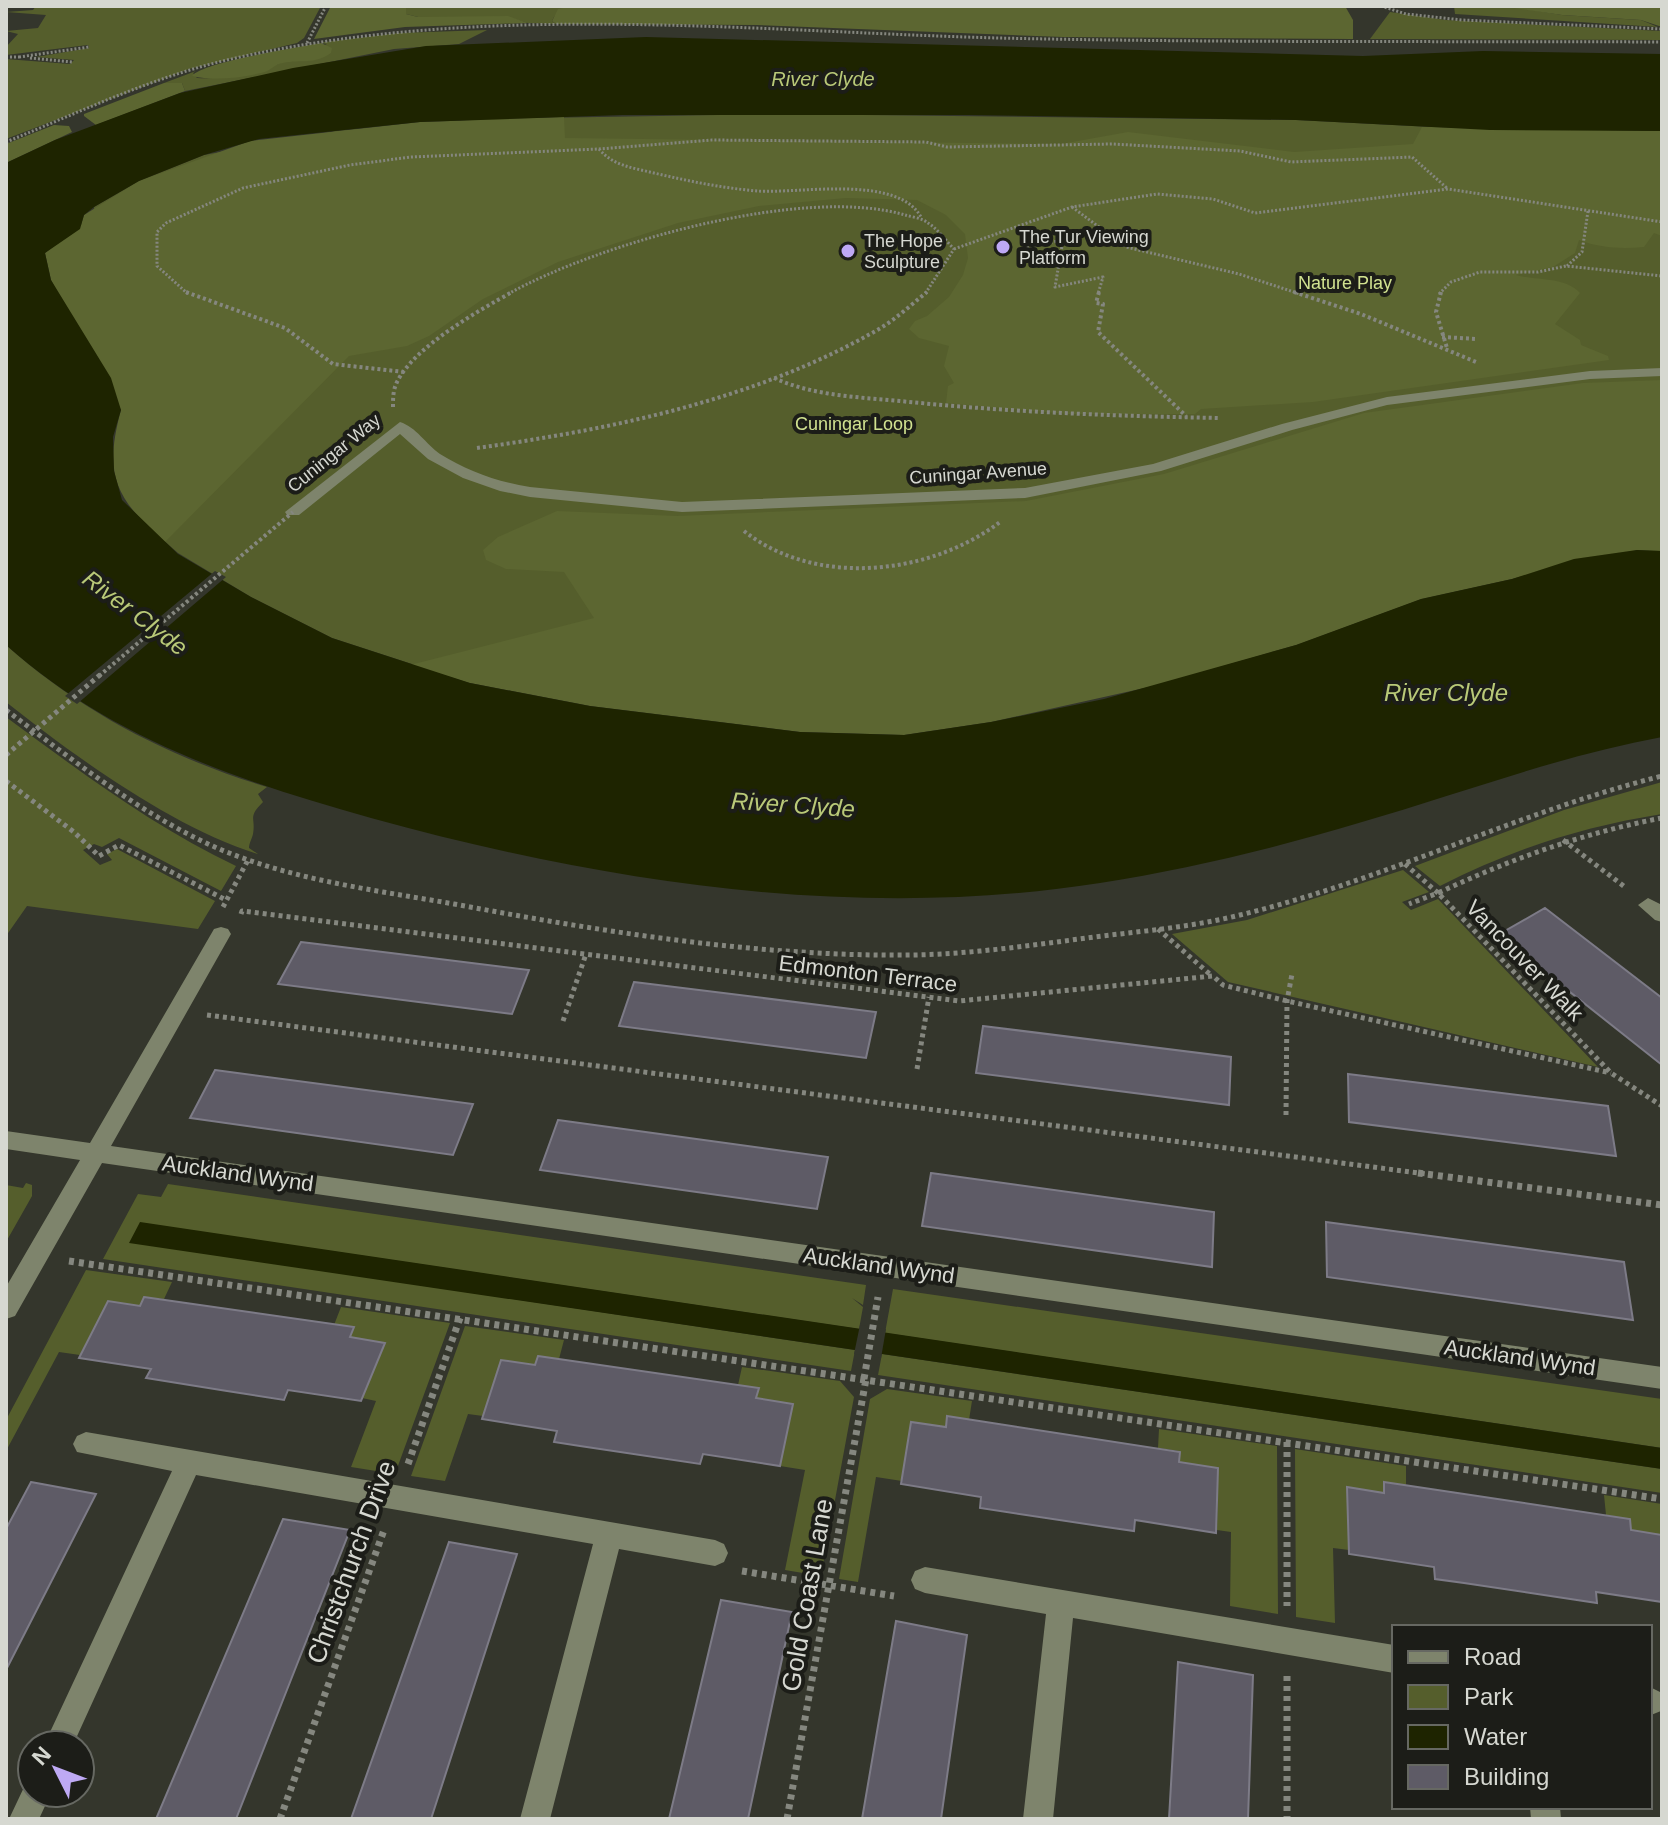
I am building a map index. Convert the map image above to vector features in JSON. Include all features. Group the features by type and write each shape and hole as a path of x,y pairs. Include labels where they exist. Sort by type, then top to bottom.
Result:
{"street":[{"name":"Cuningar Avenue","path":"400,426 428,451 468,475 505,488 662,506 725,506 1038,491 1156,468 1287,427 1387,401 1590,375 1662,372"},
{"name":"Cuningar Way","path":"293,512 400,426"},
{"path":"6,1309 178,1011 220,923"},
{"name":"Auckland Wynd","path":"6,1140 1662,1378"},
{"path":"86,1444 715,1553"},
{"path":"65,1729 189,1462"},
{"path":"535,1819 609,1536"},
{"path":"925,1580 1392,1659"},
{"path":"1038,1819 1061,1604"}],"path":[{"path":"307,43 326,6"},
{"path":"1381,6 1406,14 1462,20 1662,29"},
{"path":"6,142 192,70 307,43 405,31 556,26 757,28 988,37 1662,42"},
{"path":"19,57 89,47"},
{"path":"6,57 72,62"},
{"path":"404,372 337,365 285,328 189,295 157,266 157,232 166,223 222,195 294,176 411,157 599,149 712,140 895,141 926,142 947,147 1112,144 1240,151 1291,162 1412,157 1448,189"},
{"path":"599,149 607,158 623,165 712,185 772,192 887,194 909,203 919,210 921,217"},
{"path":"428,451 569,435 653,415 773,378 848,345 910,308 942,275 954,249 1072,207 1126,198 1184,194 1213,199 1255,213 1448,189 1662,222"},
{"path":"400,426 393,407 394,389 404,372 462,323 509,294 569,266 640,242 698,227 829,206 878,206 921,217 945,234 954,249"},
{"path":"1072,207 1108,235 1143,253 1239,274 1361,314 1520,383"},
{"path":"1566,266 1582,252 1588,211"},
{"path":"1019,249 1063,240 1055,287 1103,277 1096,303 1103,304 1098,332 1186,417"},
{"path":"1447,349 1434,310 1435,302 1445,286 1456,279 1482,271 1553,270 1566,266 1662,276"},
{"path":"1442,337 1477,339"},
{"path":"773,378 795,386 953,407 1072,415 1230,418"},
{"path":"725,506 728,517 743,531 777,552 823,564 874,564 926,558 968,544 1000,522 1006,514 1005,494"},
{"path":"6,755 293,512"},
{"path":"6,710 155,814 200,840 248,860 344,884 512,916 729,946 887,955 923,954 1158,929 1263,909 1404,863 1534,813 1662,776"},
{"path":"6,781 74,832 99,856 119,845 227,900"},
{"name":"Vancouver Walk","path":"1662,818 1563,840 1502,863 1438,893 1611,1073 1662,1106"},
{"path":"1563,840 1655,910"},
{"path":"220,923 227,900 248,860"},
{"path":"1404,863 1438,893 1409,904"},
{"name":"Edmonton Terrace","path":"220,923 230,934 242,911 959,1001 1213,976 1223,985 1287,1001 1611,1073"},
{"path":"1158,929 1213,976"},
{"path":"563,1021 586,954"},
{"path":"1286,1115 1287,1001 1292,974"},
{"path":"917,1069 929,997"},
{"path":"178,1011 1662,1205"},
{"path":"36,1256 1662,1499"},
{"name":"Gold Coast Lane","path":"787,1819 883,1265"},
{"name":"Christchurch Drive","path":"280,1819 460,1318"},
{"path":"715,1553 711,1566 922,1600 925,1580"}],"green space":[{"path":"36,6 321,6 304,38 297,43 189,69 6,139 6,59 70,64 74,60 36,57 89,48 88,45 6,55 6,47 18,34 6,31 38,28 46,15 6,12 33,10"},
{"path":"331,6 406,6 406,14 418,17 508,16 528,23 405,27 314,39"},
{"path":"406,6 572,6 558,13 552,21 556,24 528,23 508,17 418,17 406,14"},
{"path":"572,6 1345,6 1353,20 1353,39 1063,37 757,25 556,24 552,21 558,9"},
{"path":"1454,6 1520,8 1562,15 1641,20 1658,27 1455,14"},
{"path":"1501,6 1662,6 1662,27 1641,20 1562,15"},
{"path":"1390,12 1446,20 1662,31 1662,40 1370,39"},
{"path":"487,30 459,44 394,49 185,91 182,83 164,83 196,71 193,73 197,78 249,73 327,44 321,43 325,42 398,33"},
{"path":"321,43 332,48 331,53 319,59 283,63 264,72 235,77 192,76 231,60"},
{"path":"164,83 182,83 185,91 96,125 84,116 84,114"},
{"name":"Cuningar Loop","path":"776,114 1296,120 1490,130 1662,131 1662,551 1637,550 1421,599 1296,645 470,683 332,638 251,597 178,553 140,520 94,207 139,181 204,155 337,131 485,119"},
{"name":"Nature Play","path":"564,117 565,138 1061,144 1128,132 1294,152 1413,144 1422,127 1662,131 1662,236 1654,233 1644,247 1635,248 1603,246 1579,240 1575,253 1553,267 1516,275 1558,281 1580,293 1555,324 1580,340 1581,345 1608,356 1609,360 1313,402 1201,409 1195,414 1067,414 946,403 948,386 954,383 944,366 949,346 919,338 909,329 915,321 927,316 949,297 963,275 968,258 965,234 946,215 917,200 846,198 759,206 678,223 558,262 483,299 429,336 407,346 349,356 165,542 148,527 125,499 114,469 113,452 121,410 51,280 45,253 81,225 84,215 139,181 250,141 420,122"},
{"path":"54,125 69,126 72,132 6,163 6,144"},
{"path":"1662,380 1662,551 1637,550 1574,559 1512,579 1421,599 1296,645 1158,685 991,722 904,735 800,732 590,706 470,683 410,665 594,618 564,572 506,569 486,560 483,550 498,537 557,511 677,516 1026,501 1164,474 1364,413 1583,383"},
{"path":"6,645 65,691 129,730 196,762 267,787 258,794 263,802 254,815 249,846 258,854 193,827 126,789 6,702"},
{"path":"6,717 146,816 236,866 221,891 119,838 102,847 94,844 83,850 100,865 112,860 107,854 117,849 215,901 198,929 27,906 6,936"},
{"path":"1662,782 1662,814 1548,841 1440,886 1415,866 1564,810"},
{"path":"1403,870 1429,892 1402,902 1411,910 1438,899 1598,1067 1228,982 1172,934 1247,920"},
{"path":"26,1183 32,1185 32,1196 6,1242 6,1185 23,1188"},
{"path":"168,1184 866,1285 863,1305 852,1298 863,1307 859,1329 141,1223 130,1242 855,1350 851,1371 103,1259 138,1194 161,1197"},
{"path":"86,1270 172,1282 164,1299 144,1297 140,1306 108,1301 80,1355 59,1352 6,1451 6,1420"},
{"path":"893,1289 1662,1399 1662,1448 885,1333"},
{"path":"341,1307 450,1323 395,1474 351,1467 376,1401 362,1398 384,1343 350,1337 334,1325"},
{"path":"465,1326 564,1340 559,1359 538,1356 535,1365 501,1360 483,1416 468,1414 445,1481 411,1476"},
{"path":"882,1354 1662,1469 1662,1493 878,1375"},
{"path":"742,1367 840,1381 854,1397 821,1576 785,1570 805,1470 780,1466 792,1404 756,1398 738,1385"},
{"path":"887,1389 972,1401 969,1420 946,1427 911,1422 902,1481 876,1477 858,1582 839,1579 870,1399"},
{"path":"1159,1429 1277,1446 1278,1614 1230,1606 1231,1532 1217,1530 1218,1468 1179,1462 1179,1451 1158,1448"},
{"path":"1295,1449 1406,1466 1406,1485 1384,1482 1384,1493 1347,1488 1349,1550 1333,1548 1335,1623 1296,1617"},
{"path":"1604,1495 1662,1504 1662,1535 1631,1530 1630,1519 1606,1515"}],"water":[{"name":"River Clyde","path":"646,37 1363,56 1483,51 1662,54 1662,131 1490,130 1296,120 968,115 622,115 420,122 259,139 204,155 139,181 94,207 84,215 80,229 45,253 51,280 111,378 121,410 113,437 114,471 122,500 178,554 251,597 332,638 470,683 590,706 800,732 904,735 991,722 1104,699 1296,645 1421,599 1512,579 1574,559 1637,550 1662,551 1662,737 1548,765 1297,841 1166,871 1009,894 917,898 825,896 732,889 550,861 460,841 322,804 225,772 132,731 46,678 6,645 6,163 55,140 180,93 293,68 426,46"},
{"path":"140,1222 1662,1448 1662,1469 129,1243"}],"pier":[{"path":"215,571 226,577 77,704 65,696"},
{"path":"860,1325 886,1329 881,1358 854,1354"}],"building":[{"path":"1545,908 1662,998 1662,1065 1498,935"},
{"path":"301,942 529,970 512,1014 278,984"},
{"path":"634,982 876,1012 866,1058 619,1026"},
{"path":"983,1026 1231,1057 1229,1105 976,1073"},
{"path":"215,1070 473,1104 453,1155 190,1118"},
{"path":"1348,1074 1608,1106 1616,1156 1349,1122"},
{"path":"558,1120 828,1157 817,1209 540,1170"},
{"path":"931,1173 1214,1212 1212,1267 922,1226"},
{"path":"1326,1222 1624,1262 1633,1320 1327,1277"},
{"path":"144,1297 354,1327 350,1337 385,1343 361,1401 288,1390 284,1400 146,1378 151,1369 79,1358 108,1301 140,1306"},
{"path":"538,1356 759,1388 756,1398 793,1404 780,1466 703,1454 700,1464 554,1442 557,1431 482,1419 501,1360 535,1365"},
{"path":"947,1416 1180,1452 1179,1462 1218,1468 1216,1533 1135,1520 1134,1531 980,1508 981,1497 901,1484 911,1422 946,1427"},
{"path":"31,1482 96,1494 6,1670 6,1529"},
{"path":"1384,1482 1630,1519 1631,1530 1662,1535 1662,1602 1596,1592 1597,1603 1435,1579 1434,1567 1349,1554 1347,1487 1384,1493"},
{"path":"283,1519 350,1530 236,1819 156,1819"},
{"path":"449,1542 517,1554 431,1819 351,1819"},
{"path":"721,1600 792,1612 748,1819 669,1819"},
{"path":"896,1621 967,1635 941,1819 862,1819"},
{"path":"1178,1662 1253,1675 1248,1819 1169,1819"}],"place":[{"name":"The Tur Viewing Platform","path":"1003,247"},
{"name":"The Hope Sculpture","path":"848,251"}]}
